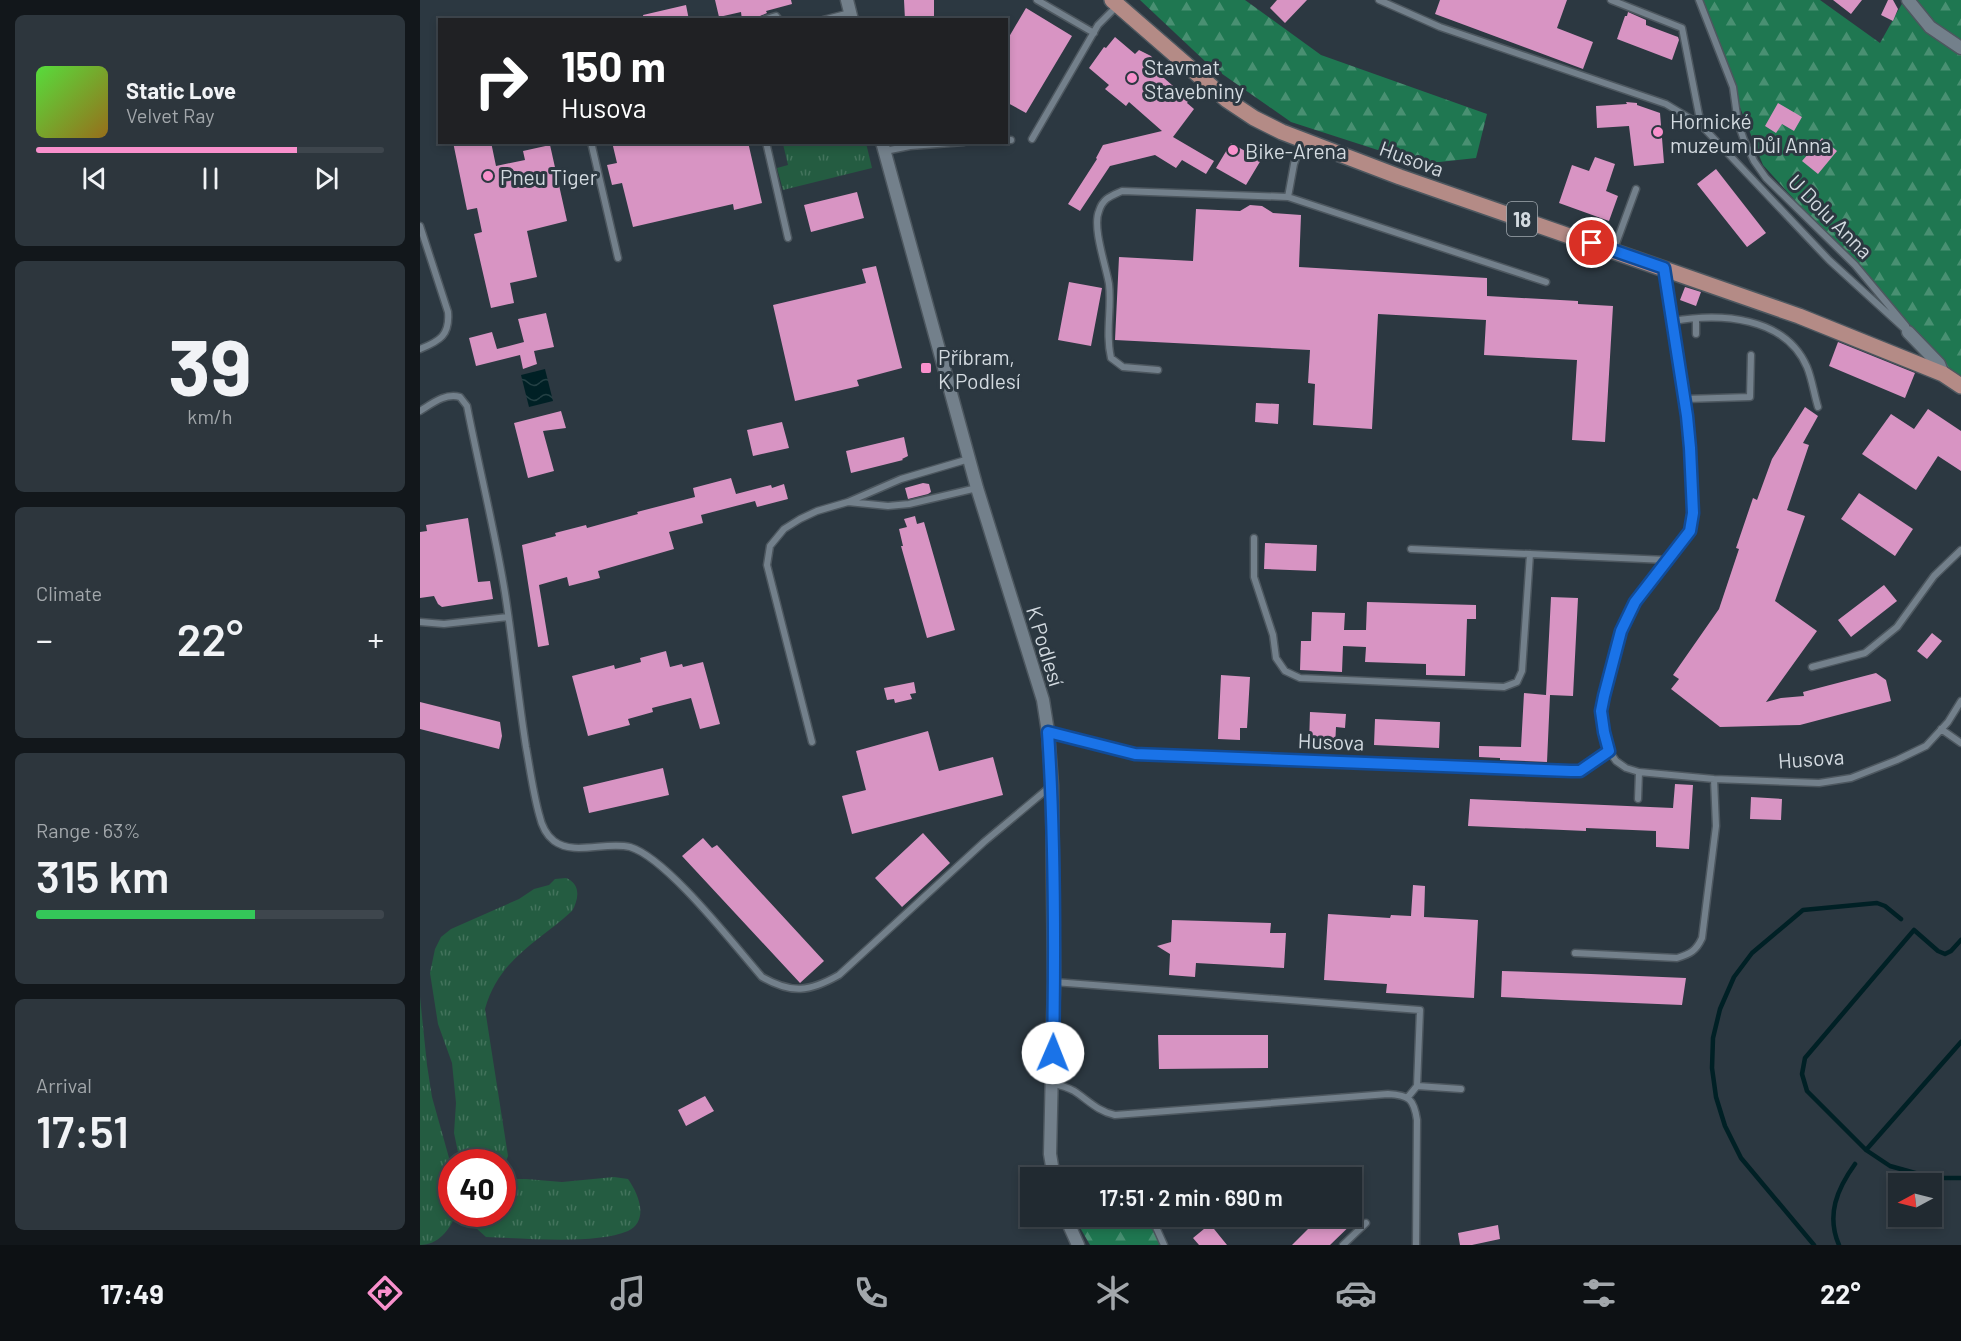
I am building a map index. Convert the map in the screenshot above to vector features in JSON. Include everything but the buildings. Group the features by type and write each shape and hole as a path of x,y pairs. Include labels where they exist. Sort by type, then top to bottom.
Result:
{"main road":[{"name":"Husova","path":"1115,2 1227,100 1254,118 1302,140 1400,177 1799,316 1943,374 1961,386"}],"street":[{"path":"1908,0 1930,27 1961,48"},
{"name":"K Podlesí","path":"883,147 977,488 1043,700 1052,785 1054,982 1050,1154 1052,1167"},
{"name":"U Dolu Anna","path":"1908,332 1939,364 1943,374"},
{"path":"1070,1227 1078,1245"}],"lane":[{"path":"1037,0 1094,33"},
{"path":"1379,0 1440,27 1666,104 1701,124 1829,260 1908,332"},
{"path":"1611,0 1682,28 1701,124"},
{"name":"U Dolu Anna","path":"1699,0 1733,87 1738,123 1754,161 1766,178 1855,265 1907,327 1908,332"},
{"path":"1032,139 1098,25 1115,2"},
{"path":"829,18 850,11"},
{"path":"1288,197 1294,164 1302,140"},
{"path":"591,144 618,258"},
{"path":"766,144 788,238"},
{"path":"883,147 937,144"},
{"path":"1613,250 1636,189"},
{"path":"1158,370 1123,367 1111,358 1107,343 1109,286 1098,232 1097,213 1105,198 1122,191 1288,197 1546,282"},
{"path":"420,226 423,242 448,312 449,325 444,335 433,344 420,349"},
{"path":"1609,751 1601,711 1621,631 1635,602 1690,531 1693,513 1685,399 1664,268"},
{"path":"1673,321 1716,318 1755,322 1775,331 1794,346 1807,366 1818,407"},
{"path":"1696,319 1696,334"},
{"path":"1685,399 1750,397 1751,355"},
{"path":"420,411 441,398 451,395 460,397 467,406 505,593 529,762 539,814 545,830 555,841 566,846 580,848 609,844 630,847 650,857 684,888 762,977 777,986 804,989 821,985 838,975 984,842 1052,785"},
{"path":"812,742 767,565 770,546 784,529 817,511 848,502 901,479 969,459"},
{"path":"848,502 888,506 909,504 977,488"},
{"path":"1254,538 1254,577 1273,636 1276,658 1285,671 1299,678 1504,687 1517,682 1522,671 1530,554"},
{"path":"1411,549 1667,560"},
{"path":"1812,667 1865,653 1897,627 1934,576 1961,550"},
{"path":"420,622 444,624 508,617"},
{"name":"Husova","path":"1048,732 1135,754 1571,771 1580,771 1609,751 1616,761 1626,768 1639,772 1811,784 1851,778 1926,746 1948,722 1961,701"},
{"path":"1941,729 1961,743"},
{"path":"1638,799 1639,772"},
{"path":"1575,952 1677,958 1697,949 1701,938 1716,826 1714,779"},
{"path":"1054,982 1420,1010 1417,1086 1408,1097"},
{"path":"1051,1083 1073,1091 1093,1107 1115,1115 1388,1094 1408,1097 1415,1108 1417,1120 1416,1245"},
{"path":"1417,1086 1461,1089"},
{"path":"1343,1245 1366,1223"},
{"path":"1156,1227 1164,1245"}],"green space":[{"path":"1140,0 1245,0 1321,55 1487,114 1476,158 1421,164 1291,122 1208,64"},
{"path":"1697,0 1820,0 1880,43 1904,0 1961,0 1961,377 1945,366 1763,165"},
{"path":"783,144 866,144 872,168 783,190 777,168 788,165"},
{"path":"566,878 574,884 577,892 572,911 509,964 491,992 485,1009 507,1149 457,1149 454,1133 456,1103 452,1063 438,1024 430,973 435,949 441,937 451,929 519,899 534,889 549,885 555,879"},
{"path":"420,997 432,1097 447,1149 438,1149 438,1227 449,1227 438,1239 420,1245"},
{"path":"614,1177 628,1179 640,1206 639,1220 628,1231 597,1238 579,1239 486,1237 476,1228 516,1227 516,1179 562,1182"},
{"path":"1080,1227 1151,1227 1161,1245 1090,1245"}],"water":[{"path":"545,369 553,401 529,407 521,375"}],"waterway":[{"path":"1814,1245 1741,1158 1725,1126 1716,1097 1712,1068 1713,1038 1720,1009 1734,977 1752,953 1803,910 1877,903 1885,906 1901,919"},
{"path":"1961,940 1945,954 1938,951 1914,930 1805,1058 1802,1074 1807,1091 1866,1150 1890,1166 1933,1178 1961,1178"},
{"path":"1866,1150 1961,1042"},
{"path":"1839,1245 1833,1223 1835,1203 1843,1183 1855,1164"}],"place":[{"name":"Stavmat Stavebniny","path":"1132,78"},
{"name":"Hornické muzeum Důl Anna","path":"1658,132"},
{"name":"Bike-Arena","path":"1233,150"},
{"name":"Pneu Tiger","path":"488,176"},
{"name":"Příbram, K Podlesí","path":"926,368"}],"route":[{"path":"1053,1053 1052,785 1048,732 1135,754 1571,771 1580,771 1609,751 1601,711 1621,631 1635,602 1690,531 1693,513 1687,416 1664,268 1592,243"}]}
